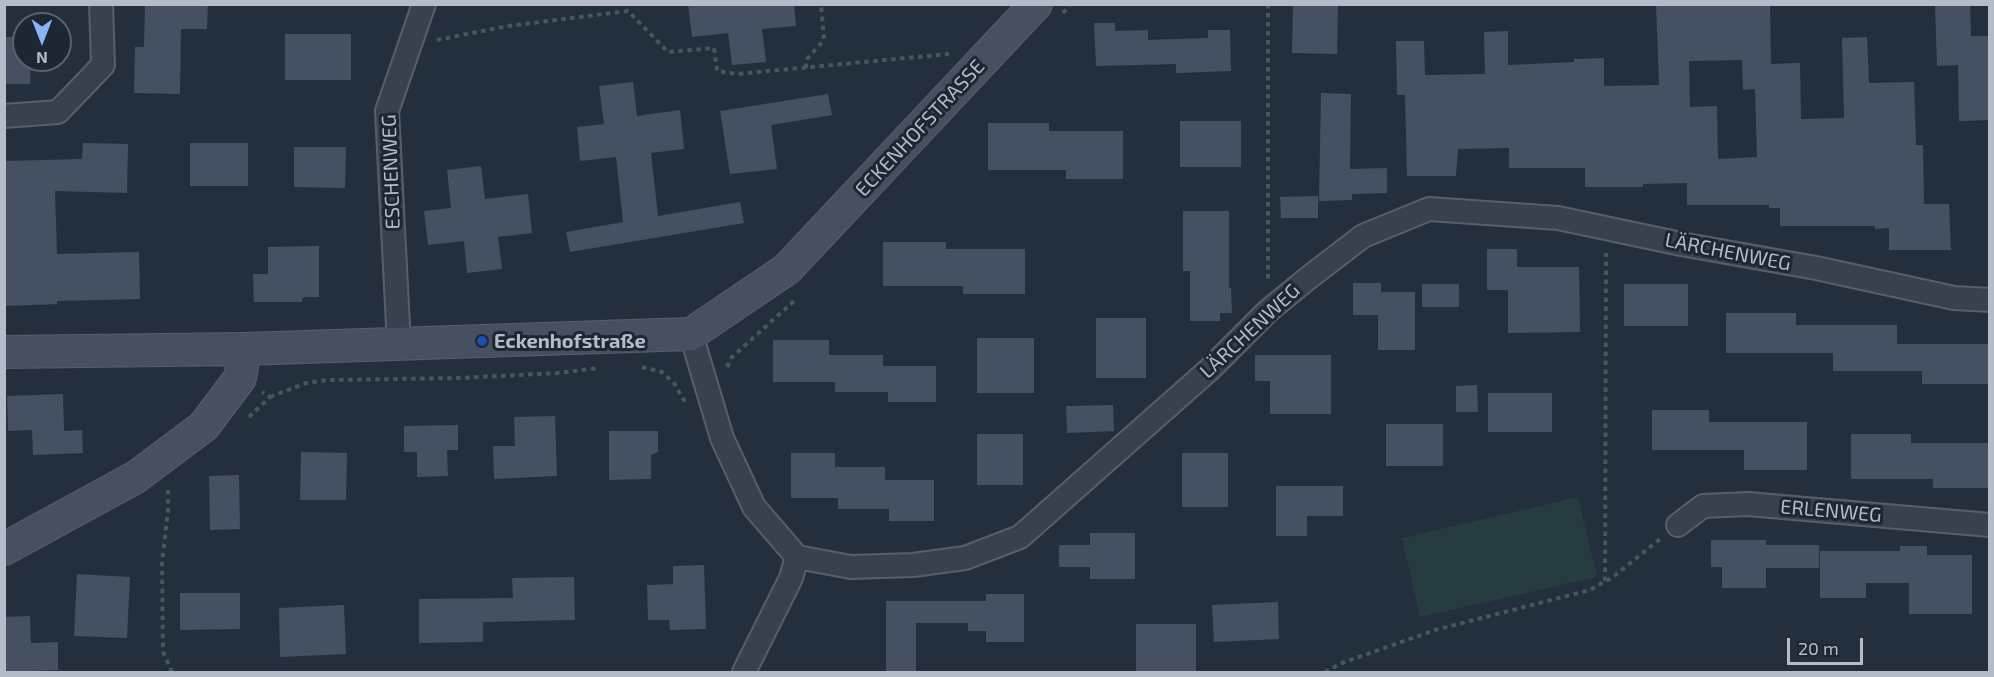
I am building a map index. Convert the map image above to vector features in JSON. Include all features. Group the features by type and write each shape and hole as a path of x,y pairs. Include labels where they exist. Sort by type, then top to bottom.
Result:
{"street":[{"path":"4,116 58,112 103,64 101,4"},
{"name":"ESCHENWEG","path":"399,345 387,111 424,4"},
{"name":"ECKENHOFSTRASSE","path":"691,334 787,269 1036,4"},
{"name":"LÄRCHENWEG","path":"797,557 851,567 914,565 965,558 1020,537 1210,369 1268,311 1363,236 1429,209 1558,218 1816,268 1954,298 1989,300"},
{"path":"4,352 399,345 691,334 722,438 754,507 797,557 791,578 744,672"},
{"path":"4,549 136,477 204,426 240,378 245,349"},
{"name":"ERLENWEG","path":"1678,525 1703,506 1748,504 1989,525"}],"path":[{"path":"806,68 806,60 824,40 821,4"},
{"path":"1268,4 1268,311"},
{"path":"410,45 508,26 628,11 668,52 714,48 717,71 737,74 994,49"},
{"path":"1605,582 1606,228"},
{"path":"270,397 306,383 327,380 460,378 558,373 605,367"},
{"path":"636,367 647,367 662,372 674,383 689,406 714,412"},
{"path":"168,486 168,511 162,562 163,652 172,672"},
{"path":"1325,672 1342,663 1435,630 1590,590 1605,582 1678,525"}],"green space":[{"path":"1578,497 1597,577 1420,617 1402,538"}],"building":[{"path":"145,4 208,4 207,29 181,29 180,94 134,93 135,47 144,47"},
{"path":"688,4 794,4 796,26 762,29 766,62 732,65 728,33 692,37"},
{"path":"1293,4 1338,4 1337,54 1292,53"},
{"path":"1656,4 1770,4 1771,64 1800,63 1801,119 1844,118 1842,38 1867,37 1869,83 1914,82 1916,145 1923,145 1924,204 1949,204 1951,250 1889,250 1889,228 1875,229 1875,226 1780,226 1780,208 1769,208 1769,205 1687,205 1687,183 1643,184 1643,187 1585,187 1585,168 1509,168 1509,148 1458,149 1456,176 1407,176 1405,95 1397,95 1396,41 1424,41 1425,75 1485,74 1484,32 1508,31 1508,65 1574,62 1574,59 1604,58 1604,86 1659,85","holes":["1742,60 1743,90 1755,89 1757,157 1718,159 1717,106 1690,107 1689,61"]},
{"path":"1970,4 1971,36 1989,36 1989,120 1959,121 1958,65 1937,66 1935,5"},
{"path":"1094,23 1115,23 1115,31 1148,30 1148,40 1208,38 1208,30 1230,30 1231,71 1176,73 1176,64 1096,66"},
{"path":"285,34 351,34 351,80 285,80"},
{"path":"4,37 12,37 12,72 30,72 30,84 4,84"},
{"path":"633,82 637,116 680,110 684,149 651,153 658,216 740,202 744,223 570,252 566,232 623,222 616,157 580,161 577,127 604,124 599,86"},
{"path":"1321,93 1351,94 1350,169 1387,168 1387,193 1352,194 1352,200 1319,201"},
{"path":"828,94 832,115 771,125 777,169 730,174 720,111"},
{"path":"1180,121 1241,121 1241,167 1180,167"},
{"path":"988,123 1049,123 1049,131 1123,131 1123,179 1066,179 1066,170 988,170"},
{"path":"83,143 128,144 127,193 55,191 57,254 139,252 140,299 57,301 57,304 4,306 4,161 82,159"},
{"path":"190,143 248,143 248,186 190,186"},
{"path":"294,147 346,147 345,188 294,187"},
{"path":"481,166 485,199 528,194 532,233 498,237 502,269 467,273 464,241 428,245 424,211 451,208 447,170"},
{"path":"1318,196 1318,218 1281,218 1280,197"},
{"path":"1183,211 1229,211 1229,288 1231,288 1232,313 1220,313 1220,321 1190,321 1190,271 1183,271"},
{"path":"883,242 946,242 946,249 1025,249 1025,294 963,294 963,286 883,286"},
{"path":"319,246 319,297 303,297 302,302 254,302 253,274 268,274 268,247"},
{"path":"1487,249 1517,249 1517,267 1579,267 1580,332 1508,333 1508,290 1487,290"},
{"path":"1353,283 1381,283 1381,292 1415,292 1415,350 1378,350 1378,315 1353,315"},
{"path":"1422,284 1459,284 1459,307 1422,307"},
{"path":"1624,284 1688,284 1688,326 1624,326"},
{"path":"1726,313 1796,313 1796,325 1897,325 1897,344 1989,344 1989,384 1922,384 1922,371 1833,371 1833,353 1726,353"},
{"path":"1096,318 1146,318 1146,378 1096,378"},
{"path":"977,338 1034,338 1034,393 977,393"},
{"path":"773,340 829,340 829,355 883,355 883,366 936,366 936,402 888,402 888,392 835,392 835,382 773,382"},
{"path":"1255,355 1331,355 1331,414 1270,414 1270,381 1255,381"},
{"path":"1477,385 1478,412 1456,412 1456,386"},
{"path":"1488,393 1552,393 1552,432 1488,432"},
{"path":"63,394 64,431 82,430 83,453 33,455 32,430 8,431 7,396"},
{"path":"1113,405 1114,431 1067,433 1066,406"},
{"path":"1652,410 1709,410 1709,422 1807,422 1807,470 1744,470 1744,450 1652,450"},
{"path":"555,416 557,476 494,479 493,446 515,446 514,417"},
{"path":"1386,424 1443,424 1443,466 1386,466"},
{"path":"458,425 458,450 447,450 448,476 417,477 417,452 404,452 404,426"},
{"path":"609,431 658,431 658,452 651,455 651,479 609,480"},
{"path":"977,434 1023,434 1023,485 977,485"},
{"path":"1851,434 1911,434 1911,443 1989,443 1989,488 1933,488 1933,479 1851,479"},
{"path":"301,452 347,453 346,500 300,500"},
{"path":"791,453 835,453 835,467 885,467 885,480 934,480 934,521 889,521 889,509 838,509 838,498 791,498"},
{"path":"1182,453 1228,453 1228,507 1182,507"},
{"path":"239,475 240,529 210,530 209,476"},
{"path":"1276,486 1343,486 1343,516 1307,516 1307,536 1276,536"},
{"path":"1090,533 1135,533 1135,579 1090,579 1090,567 1059,567 1059,545 1090,545"},
{"path":"1711,540 1766,540 1766,545 1819,545 1819,568 1766,568 1766,588 1722,588 1722,567 1711,567"},
{"path":"1900,546 1927,546 1927,555 1972,555 1972,614 1909,614 1909,583 1866,583 1866,598 1820,598 1820,551 1900,551"},
{"path":"704,565 706,629 670,630 669,620 648,620 647,585 673,584 673,566"},
{"path":"77,574 130,577 127,638 74,636"},
{"path":"574,577 575,620 483,622 483,642 419,643 419,599 513,598 512,578"},
{"path":"180,593 240,593 240,629 180,630"},
{"path":"986,594 1024,594 1024,642 986,642 986,631 968,631 968,623 916,623 916,672 886,672 886,601 986,601"},
{"path":"1278,602 1279,639 1214,642 1212,605"},
{"path":"344,605 346,654 280,657 279,608"},
{"path":"30,616 31,643 58,642 58,670 4,672 4,617"},
{"path":"1136,624 1196,624 1196,672 1136,672"}],"place":[{"name":"Eckenhofstraße","path":"482,341"}]}
